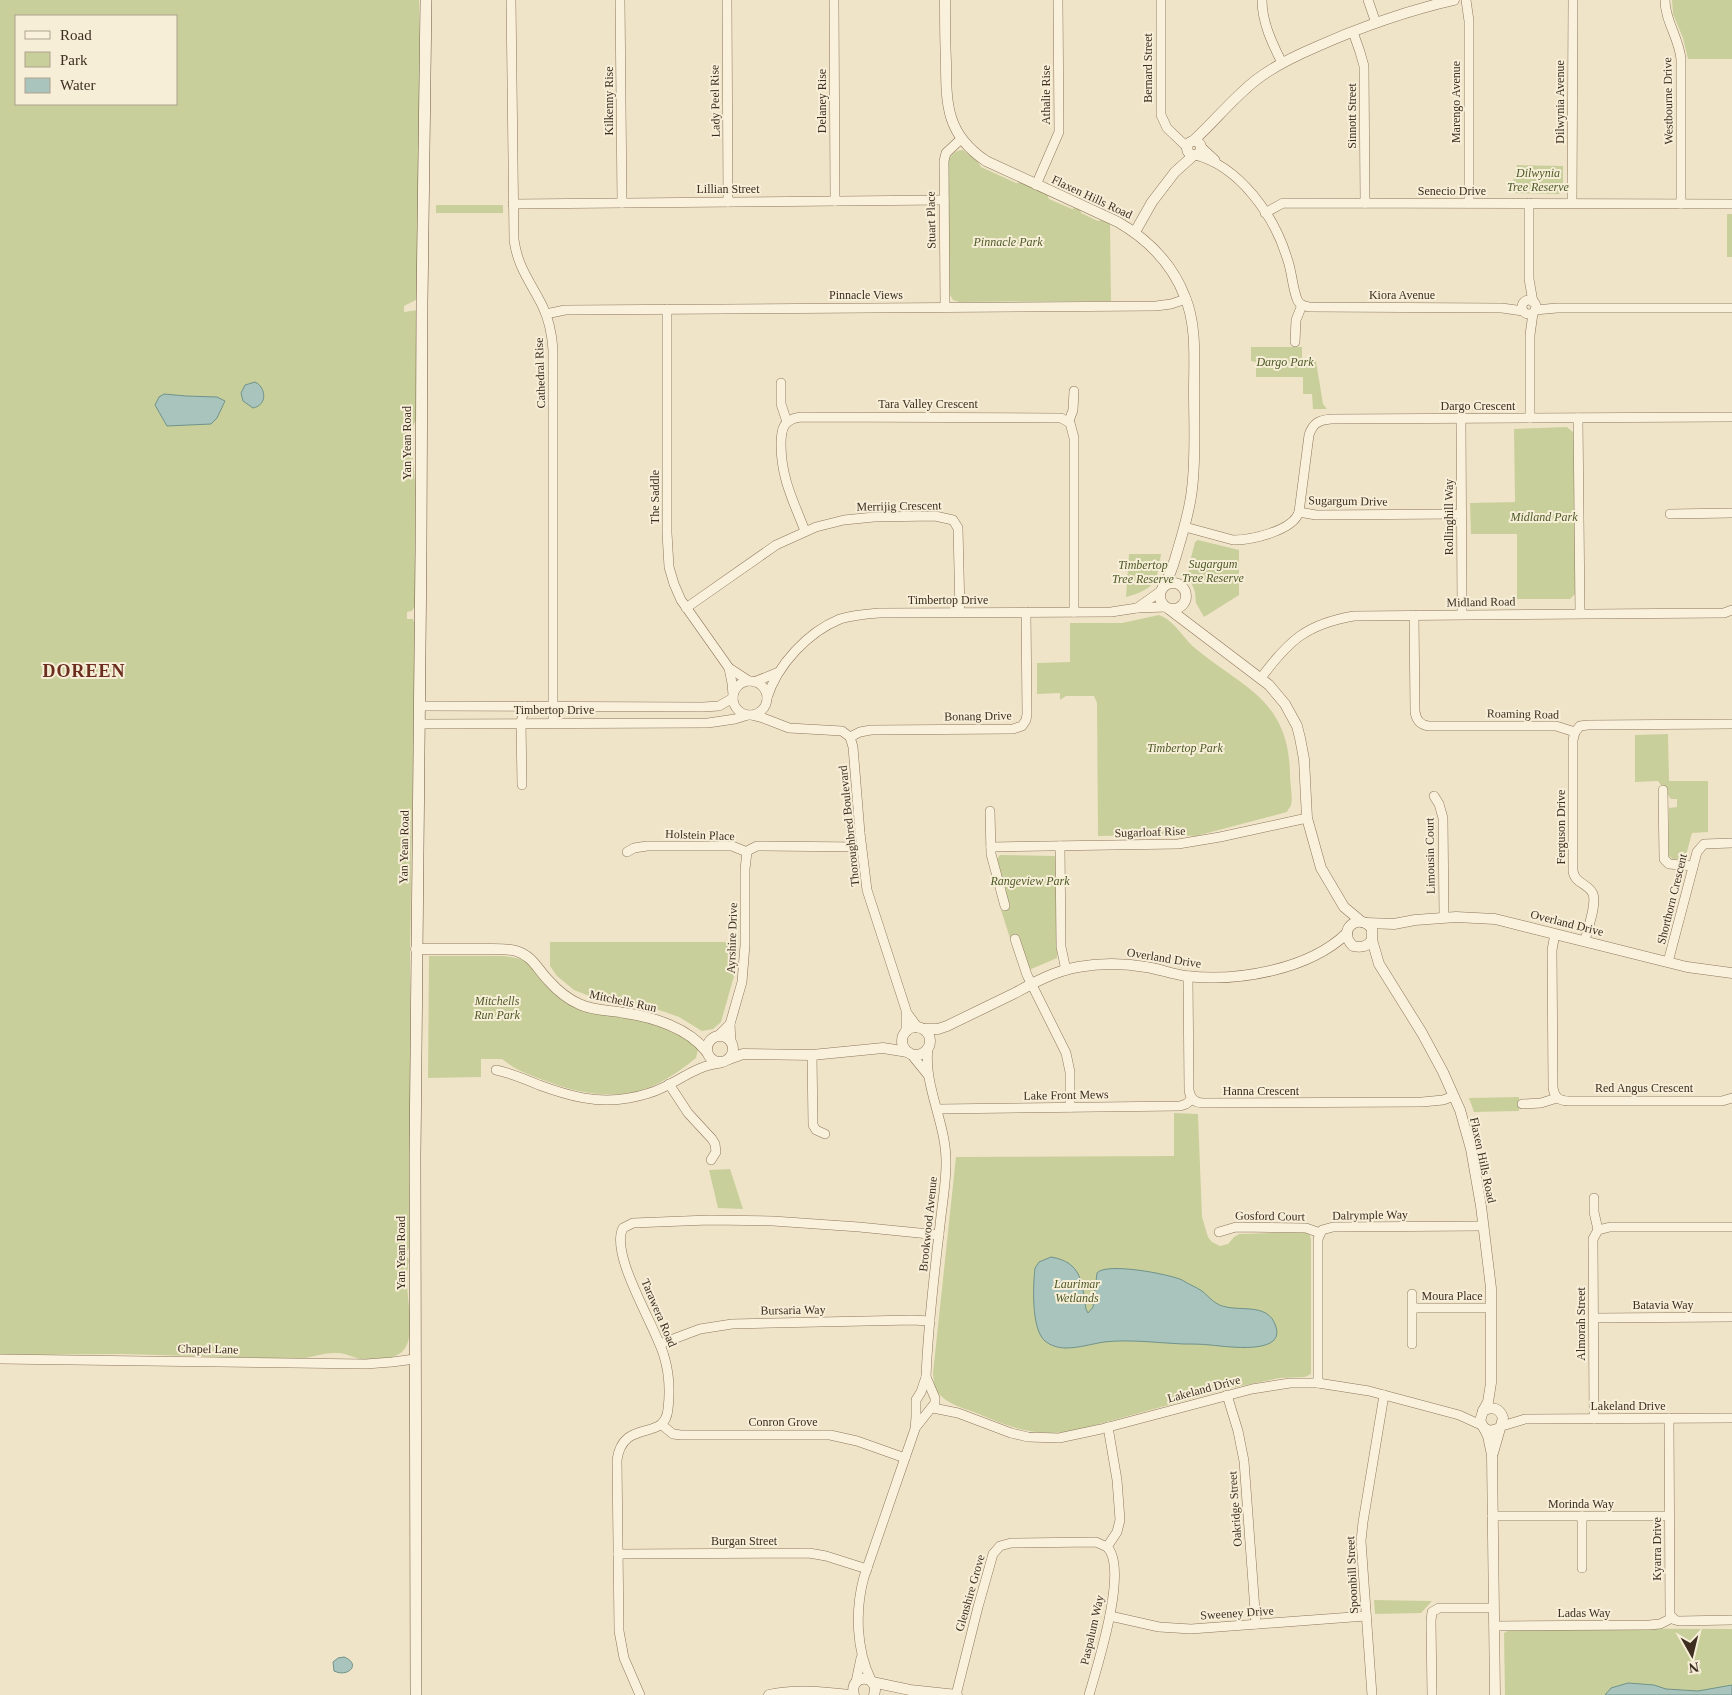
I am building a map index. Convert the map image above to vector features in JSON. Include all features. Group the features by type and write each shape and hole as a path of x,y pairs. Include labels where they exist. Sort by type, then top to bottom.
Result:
{"main road":[{"name":"Yan Yean Road","path":"416,1695 416,950 420,724 426,0"}],"street":[{"name":"Cathedral Rise","path":"512,0 514,234 518,258 526,279 546,314 554,350 553,723"},
{"name":"Kilkenny Rise","path":"620,0 622,203"},
{"name":"Lady Peel Rise","path":"727,0 728,202"},
{"name":"Delaney Rise","path":"834,0 835,201"},
{"name":"Flaxen Hills Road","path":"945,0 946,97 950,119 961,139 986,161 1132,230 1164,259 1186,299 1194,340 1194,475 1184,527 1174,564 1162,589"},
{"name":"Athalie Rise","path":"1036,185 1059,132 1058,0"},
{"name":"Bernard Street","path":"1161,0 1161,115 1164,125 1194,148"},
{"path":"1262,0 1266,23 1274,48 1282,63"},
{"path":"1368,0 1376,23"},
{"path":"1132,230 1142,210 1152,202 1194,148 1207,139 1219,117 1245,89 1268,71 1282,63 1376,23 1454,0"},
{"name":"Marengo Avenue","path":"1466,0 1469,21 1469,204"},
{"name":"Dilwynia Avenue","path":"1572,203 1573,0"},
{"name":"Westbourne Drive","path":"1665,0 1668,19 1676,36 1681,59 1681,204"},
{"name":"Sinnott Street","path":"1353,32 1364,66 1364,203"},
{"name":"Stuart Place","path":"945,307 944,158 961,139"},
{"path":"1194,148 1218,163 1242,183 1265,213 1281,241 1291,268 1296,298 1302,305 1296,320 1295,342"},
{"name":"Lillian Street","path":"513,204 944,200"},
{"name":"Senecio Drive","path":"1265,213 1283,203 1732,204"},
{"path":"1529,203 1530,418"},
{"name":"Pinnacle Views","path":"546,314 565,310 1156,306 1186,299"},
{"name":"Kiora Avenue","path":"1302,305 1309,307 1732,308"},
{"name":"The Saddle","path":"667,309 667,552 674,584 686,608 728,668 733,696"},
{"path":"781,384 781,404 787,422 782,434 782,470 805,531"},
{"path":"1074,392 1073,410 1069,421 1074,438 1074,612"},
{"name":"Tara Valley Crescent","path":"787,422 801,417 1056,417 1069,421"},
{"name":"Dargo Crescent","path":"1299,512 1309,435 1312,428 1319,421 1732,417"},
{"path":"1578,418 1580,613"},
{"name":"Rollinghill Way","path":"1461,419 1462,614"},
{"name":"Sugargum Drive","path":"1184,527 1233,540 1248,539 1283,528 1290,524 1299,512 1316,515 1461,514"},
{"path":"1670,514 1732,513"},
{"name":"Merrijig Crescent","path":"686,608 762,553 805,531 831,522 859,518 936,516 953,520 960,535 960,612"},
{"path":"1174,564 1180,586 1185,591 1184,602 1194,628"},
{"path":"1180,586 1170,584 1162,589 1161,602 1270,685 1282,699 1297,726 1304,759 1307,818 1321,868 1344,907 1372,929 1372,939 1366,946 1356,946 1348,940 1344,907"},
{"name":"Timbertop Drive","path":"1137,608 1162,589"},
{"path":"1167,608 1176,609 1184,602"},
{"name":"Timbertop Drive","path":"766,701 770,687 779,672 808,640 840,619 860,614 879,612 1111,612 1137,608 1167,608"},
{"name":"Bonang Drive","path":"850,737 860,732 871,730 1013,728 1022,726 1027,714 1026,612"},
{"name":"Midland Road","path":"1261,678 1287,646 1306,632 1325,622 1354,616 1729,613"},
{"name":"Roaming Road","path":"1414,615 1415,711 1416,718 1422,724 1429,726 1556,726 1574,732 1580,726 1588,725 1732,724"},
{"name":"The Saddle","path":"728,668 752,681"},
{"name":"Timbertop Drive","path":"752,681 779,672"},
{"path":"779,726 766,701 763,688 752,681 738,685 733,696 735,707 743,714 763,718 779,726 797,729 842,731 850,737"},
{"name":"Timbertop Drive","path":"420,706 712,707 724,704 733,696"},
{"path":"749,715 760,712 766,701"},
{"path":"522,785 521,722 525,706"},
{"name":"Timbertop Drive","path":"420,724 521,722 708,723 721,722 749,715"},
{"name":"Ferguson Drive","path":"1574,732 1573,871 1576,880 1590,890 1594,902 1584,941"},
{"name":"Thoroughbred Boulevard","path":"850,737 854,759 861,847 867,890 906,1010 905,1034"},
{"path":"1663,790 1664,859 1669,864 1693,866"},
{"name":"Limousin Court","path":"1434,796 1443,818 1444,917"},
{"path":"990,811 993,862 1005,906"},
{"name":"Sugarloaf Rise","path":"991,847 1178,844 1307,818"},
{"name":"Shorthorn Crescent","path":"1668,962 1697,852 1701,845 1707,843 1732,843"},
{"name":"Holstein Place","path":"627,852 634,848 647,846 732,846 747,852 757,846 861,847"},
{"path":"1060,846 1061,941 1066,970"},
{"name":"Ayrshire Drive","path":"731,1043 730,1024 738,1001 745,965 745,869 747,852"},
{"name":"Overland Drive","path":"1364,922 1394,924 1460,916 1495,919 1668,962 1704,970 1732,973"},
{"path":"1347,932 1353,924 1364,922"},
{"name":"Overland Drive","path":"1372,939 1382,930 1394,924"},
{"name":"Overland Drive","path":"1326,950 1347,932"},
{"path":"1555,934 1552,950 1553,1077 1554,1092 1557,1098"},
{"path":"1016,939 1032,984 1066,1054 1070,1072 1070,1107"},
{"name":"Flaxen Hills Road","path":"1372,939 1379,964 1433,1052 1454,1096 1471,1149 1484,1226 1491,1308 1491,1383 1488,1402 1483,1412"},
{"name":"Flaxen Hills Road","path":"1356,946 1379,964"},
{"name":"Overland Drive","path":"921,1028 938,1029 947,1026 1032,984 1066,970 1110,963 1147,967 1188,976 1247,975 1295,963 1326,950 1356,946"},
{"name":"Mitchells Run","path":"416,950 499,949 523,953 533,960 558,990 579,1004 592,1009 628,1013 663,1023 693,1038 706,1052"},
{"path":"1188,976 1189,1090 1192,1099"},
{"name":"Thoroughbred Boulevard","path":"906,1010 921,1028"},
{"name":"Ayrshire Drive","path":"716,1036 730,1024"},
{"name":"Overland Drive","path":"929,1046 947,1026"},
{"path":"496,1070 573,1097 592,1100 629,1098 653,1092 696,1069 743,1054 812,1055 883,1048 894,1044 914,1028 921,1028 929,1036 929,1046 926,1051 919,1055 883,1048"},
{"path":"905,1034 903,1045 909,1053"},
{"path":"696,1069 703,1062 708,1043 716,1036 727,1038 739,1048 755,1053"},
{"name":"Mitchells Run","path":"693,1038 716,1036"},
{"path":"725,1061 733,1052 731,1043"},
{"name":"Brookwood Avenue","path":"921,1392 926,1377 946,1164 938,1109 928,1076 929,1046"},
{"path":"706,1052 712,1060 725,1061"},
{"name":"Brookwood Avenue","path":"909,1053 928,1076"},
{"path":"812,1055 814,1125 816,1130 825,1134"},
{"path":"669,1084 688,1113 713,1142 716,1152 711,1160"},
{"name":"Hanna Crescent","path":"1192,1099 1203,1103 1422,1102 1443,1100 1454,1096"},
{"name":"Red Angus Crescent","path":"1522,1104 1541,1103 1557,1098 1569,1101 1722,1100 1732,1098"},
{"name":"Lake Front Mews","path":"938,1109 1180,1106 1192,1099"},
{"name":"Almorah Street","path":"1594,1198 1594,1212 1598,1230 1594,1239 1594,1419"},
{"name":"Tarawera Road","path":"662,1424 667,1417 666,1366 660,1344 622,1256 620,1233 627,1225 633,1223 709,1220 773,1222 859,1226 939,1235"},
{"name":"Dalrymple Way","path":"1318,1383 1318,1239 1320,1233 1326,1228 1333,1227 1484,1226"},
{"name":"Gosford Court","path":"1219,1232 1236,1227 1306,1228 1320,1233"},
{"path":"1598,1230 1610,1227 1732,1227"},
{"name":"Moura Place","path":"1412,1294 1412,1344"},
{"name":"Moura Place","path":"1412,1308 1491,1308"},
{"name":"Batavia Way","path":"1594,1318 1732,1317"},
{"name":"Bursaria Way","path":"660,1344 700,1329 732,1324 930,1321"},
{"name":"Chapel Lane","path":"0,1359 366,1364 415,1359"},
{"name":"Brookwood Avenue","path":"926,1377 934,1397"},
{"name":"Lakeland Drive","path":"932,1409 958,1413 1010,1433 1028,1437 1059,1438 1272,1385 1318,1383 1345,1386 1384,1395 1459,1415 1483,1426"},
{"name":"Flaxen Hills Road","path":"1491,1383 1495,1402 1501,1413"},
{"path":"768,1695 790,1691 852,1695 861,1656 860,1597 867,1569 915,1429 916,1397 921,1392 928,1392 934,1397 935,1403 915,1429"},
{"name":"Oakridge Street","path":"1227,1395 1238,1431 1244,1461 1256,1624"},
{"name":"Spoonbill Street","path":"1372,1695 1361,1541 1384,1395"},
{"name":"Lakeland Drive","path":"934,1397 958,1413"},
{"path":"916,1404 922,1410 932,1409"},
{"path":"1492,1455 1503,1422 1501,1413 1493,1408 1483,1412 1480,1421 1488,1436 1492,1455 1495,1695"},
{"name":"Lakeland Drive","path":"1459,1415 1483,1412"},
{"name":"Lakeland Drive","path":"1501,1413 1525,1419 1732,1418"},
{"name":"Kyarra Drive","path":"1669,1418 1670,1612 1672,1618"},
{"name":"Lakeland Drive","path":"1501,1427 1525,1419"},
{"path":"640,1695 628,1670 621,1647 618,1616 617,1460 620,1447 631,1435 653,1429 662,1424"},
{"name":"Conron Grove","path":"662,1424 673,1434 681,1435 830,1435 849,1439 905,1458"},
{"path":"1483,1426 1494,1431 1501,1427"},
{"path":"1107,1547 1117,1532 1120,1520 1117,1480 1108,1427"},
{"name":"Morinda Way","path":"1492,1516 1670,1516"},
{"path":"1582,1516 1582,1568"},
{"name":"Glenshire Grove","path":"956,1695 990,1565 996,1550 1000,1546 1011,1543 1096,1542 1107,1547"},
{"name":"Paspalum Way","path":"1089,1695 1110,1616 1113,1597 1113,1559 1107,1547"},
{"name":"Burgan Street","path":"618,1554 809,1553 826,1556 867,1569"},
{"path":"1432,1695 1430,1621 1432,1612 1438,1608 1493,1608"},
{"name":"Sweeney Drive","path":"1110,1616 1159,1627 1176,1628 1366,1616"},
{"path":"1672,1618 1679,1620 1732,1620"},
{"name":"Ladas Way","path":"1494,1626 1649,1626 1660,1624 1672,1618"},
{"path":"861,1656 875,1687 875,1695 910,1690"},
{"path":"825,1692 843,1688 865,1678 910,1690 956,1695"}],"green space":[{"path":"0,0 419,0 418,299 404,306 404,312 418,310 417,418 412,428 403,435 406,441 409,441 411,444 416,491 415,606 412,611 407,612 407,619 413,619 415,625 410,954 411,1244 408,1250 398,1255 398,1257 407,1257 409,1260 407,1285 410,1324 409,1339 404,1350 395,1356 366,1360 339,1353 328,1353 297,1359 120,1354 0,1355"},
{"path":"1672,0 1732,0 1732,59 1688,59 1683,38 1673,14"},
{"name":"Pinnacle Park","path":"963,150 978,162 981,167 1016,183 1021,183 1047,194 1049,199 1072,209 1080,210 1081,213 1098,221 1102,220 1110,223 1111,301 959,302 953,300 949,293 948,164 953,154"},
{"name":"Dilwynia Tree Reserve","path":"1517,165 1563,166 1563,190 1559,194 1513,193 1513,182"},
{"path":"436,205 503,205 503,213 436,213"},
{"path":"1727,214 1732,214 1732,257 1727,257"},
{"name":"Dargo Park","path":"1251,347 1302,347 1302,361 1316,361 1323,404 1327,409 1313,409 1312,394 1303,394 1303,377 1256,377 1256,362 1251,361"},
{"name":"Midland Park","path":"1567,427 1574,433 1576,593 1570,599 1517,599 1517,534 1471,534 1470,503 1515,502 1514,429"},
{"name":"Sugargum Tree Reserve","path":"1198,540 1239,550 1239,595 1204,617 1196,603 1195,592 1189,577 1189,566 1195,542"},
{"name":"Timbertop Tree Reserve","path":"1129,554 1161,554 1158,571 1153,583 1143,591 1126,597"},
{"name":"Timbertop Park","path":"1159,615 1170,621 1190,644 1260,698 1272,712 1282,729 1288,749 1292,798 1287,812 1196,836 1098,836 1097,703 1094,696 1066,696 1060,700 1060,693 1037,694 1037,663 1070,662 1070,623 1122,623"},
{"path":"1668,734 1669,781 1708,781 1708,832 1692,833 1685,859 1673,859 1669,856 1669,808 1677,807 1677,799 1671,799 1658,781 1635,782 1635,735"},
{"name":"Rangeview Park","path":"1000,855 1055,856 1057,958 1029,970 1019,937 1010,938 1001,910 1010,907 997,859"},
{"path":"550,942 737,942 734,976 721,1022 713,1029 702,1031 679,1017 659,1010 630,1002 597,999 574,990 557,976 550,966"},
{"name":"Mitchells Run Park","path":"429,956 505,956 521,959 529,963 549,989 561,999 572,1005 639,1020 661,1027 699,1045 696,1058 661,1082 633,1092 618,1094 589,1093 560,1086 523,1072 502,1059 481,1059 481,1077 428,1078"},
{"path":"1519,1097 1519,1111 1474,1112 1469,1098"},
{"name":"Laurimar Wetlands","path":"1174,1113 1198,1114 1202,1217 1208,1237 1212,1242 1220,1246 1228,1244 1239,1234 1304,1232 1310,1235 1311,1374 1305,1377 1280,1378 1231,1388 1077,1430 1049,1433 1012,1427 947,1401 937,1390 933,1373 956,1157 1174,1156"},
{"path":"730,1169 743,1209 718,1208 709,1170"},
{"path":"1374,1600 1432,1601 1421,1613 1375,1614"},
{"path":"1513,1628 1732,1629 1732,1695 1505,1695 1504,1633"}],"water":[{"path":"255,382 259,384 264,396 261,403 253,408 243,401 241,393 245,385"},
{"path":"164,394 217,397 225,401 217,418 211,424 167,426 155,405 159,397"},
{"path":"1051,1257 1069,1264 1079,1275 1088,1313 1093,1307 1097,1273 1112,1269 1138,1270 1182,1280 1223,1306 1258,1310 1266,1313 1272,1318 1276,1327 1276,1336 1271,1342 1263,1346 1252,1347 1124,1341 1104,1342 1071,1348 1055,1346 1045,1341 1040,1335 1034,1306 1035,1268 1039,1262"},
{"path":"344,1657 352,1663 351,1669 344,1673 334,1671 333,1662 338,1658"},
{"path":"1628,1683 1654,1685 1666,1689 1698,1691 1732,1685 1732,1695 1605,1695 1611,1688"}],"district":[{"name":"DOREEN","path":"84,671"}]}
